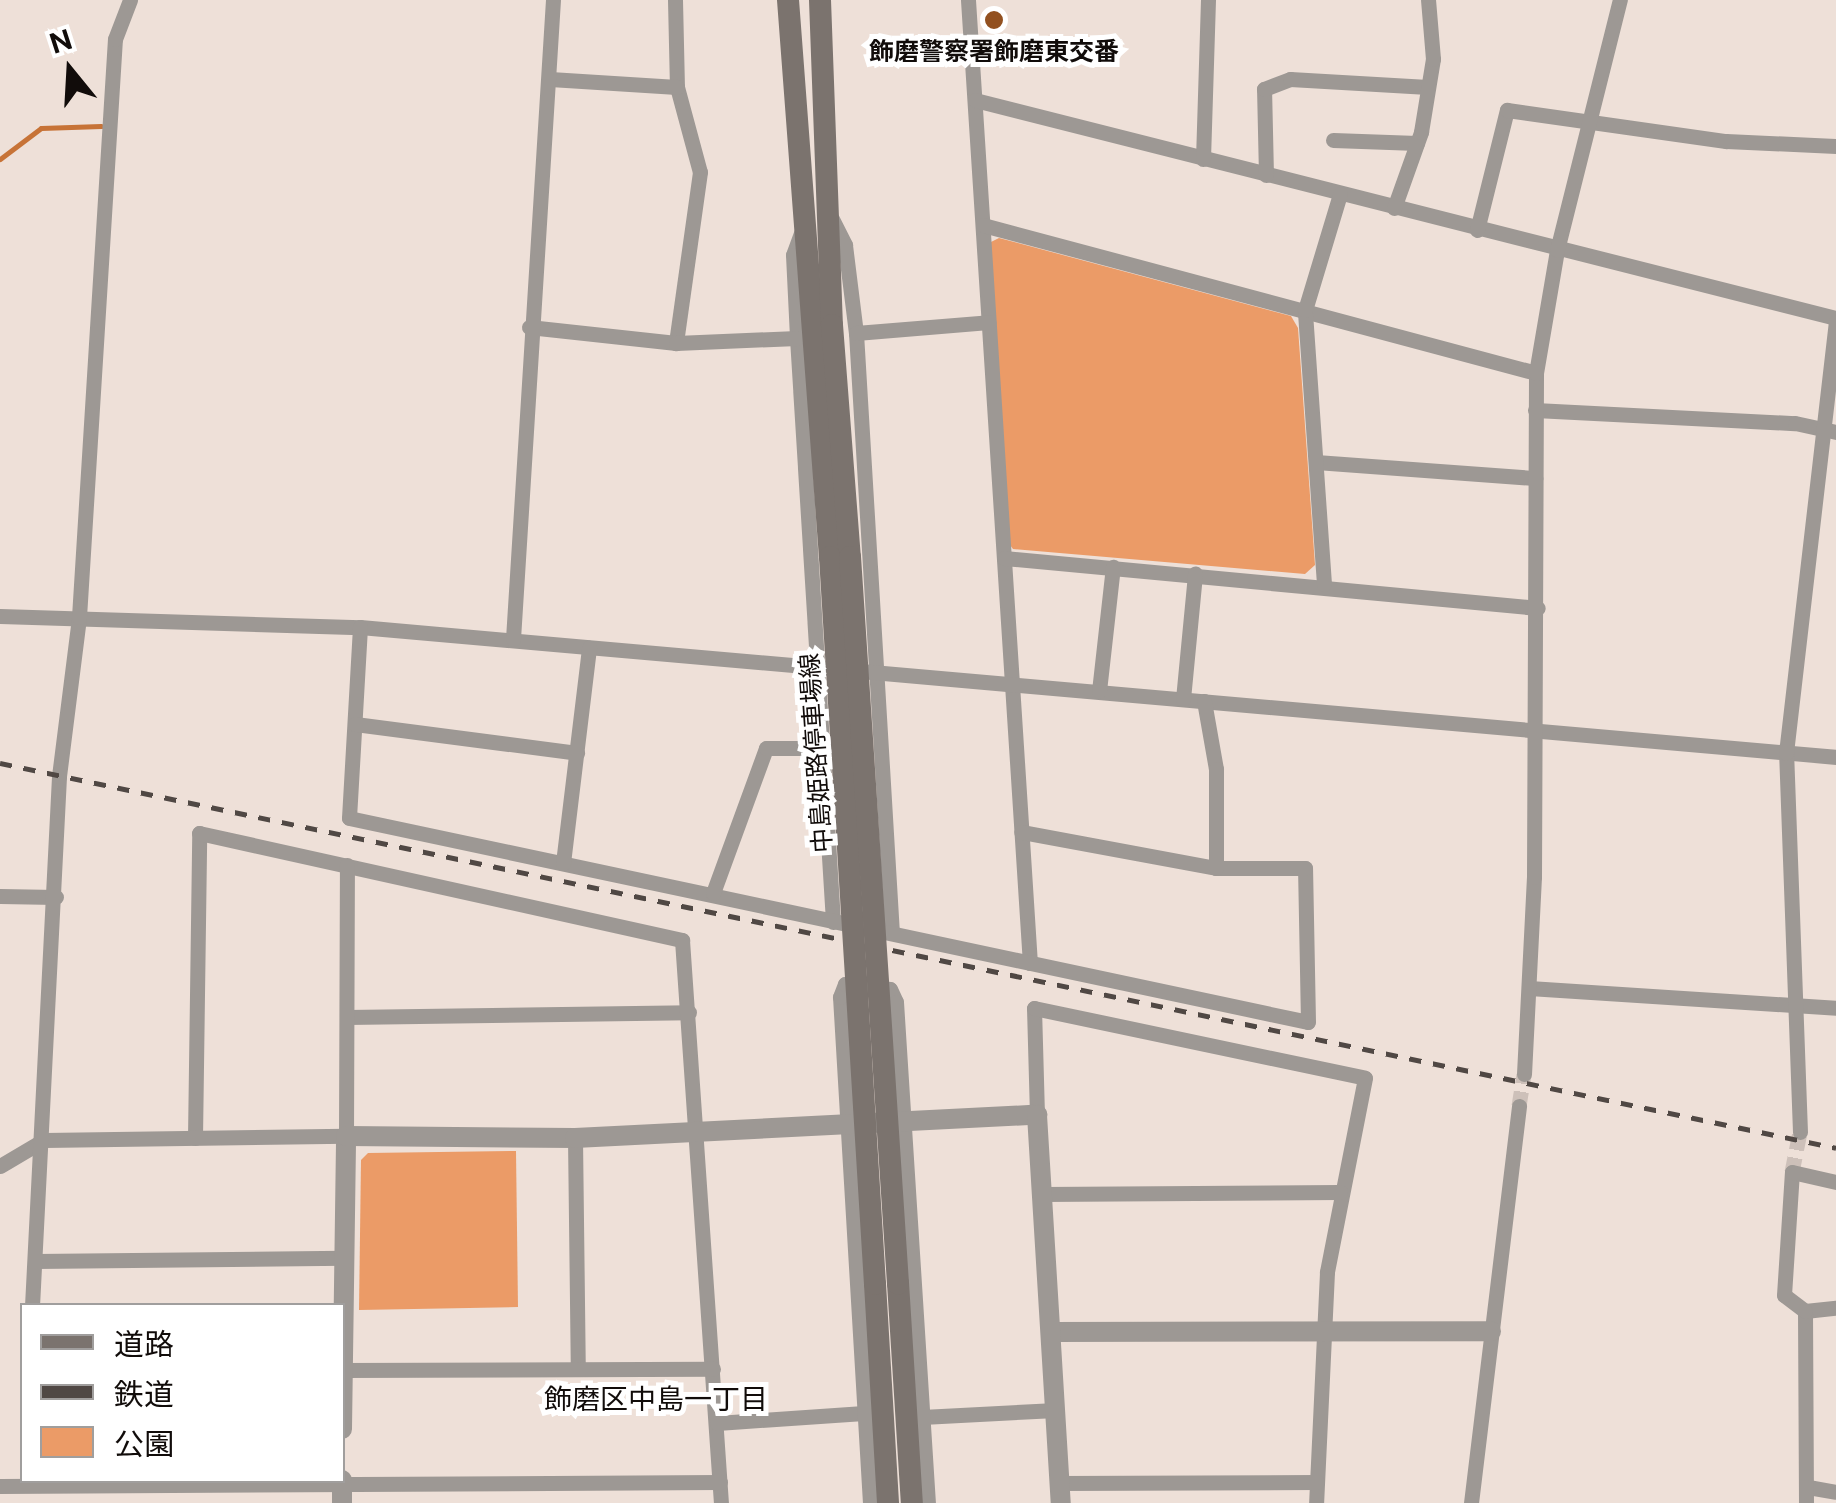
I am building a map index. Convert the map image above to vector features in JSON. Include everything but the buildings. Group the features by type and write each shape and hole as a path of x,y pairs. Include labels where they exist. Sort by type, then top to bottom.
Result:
{"main road":[{"name":"中島姫路停車場線","path":"788,0 804,224 840,557"},
{"name":"中島姫路停車場線","path":"820,0 832,219 840,557 887,1284 912,1503"},
{"name":"中島姫路停車場線","path":"887,1284 888,1503"}],"street":[{"path":"32,1303 44,1140 60,776 79,617 116,39 130,0"},
{"path":"513,639 529,327 553,0"},
{"path":"674,0 677,87 700,172 676,343"},
{"path":"968,0 1030,963"},
{"path":"1203,159 1208,0"},
{"path":"1394,208 1417,143 1428,87 1428,0"},
{"path":"1524,1074 1538,608 1536,372 1557,250 1620,0"},
{"path":"1266,175 1264,89 1290,79 1428,87"},
{"path":"550,80 677,87"},
{"path":"974,100 1836,320 1828,431 1786,753 1800,1132"},
{"path":"1477,230 1507,110 1726,142 1836,146"},
{"path":"1333,140 1417,143"},
{"path":"1324,584 1305,310 1340,194"},
{"path":"832,219 845,245 856,333 892,933"},
{"path":"804,224 793,255 832,922"},
{"path":"982,225 1536,372"},
{"path":"856,333 989,322"},
{"path":"529,327 676,343 797,338"},
{"path":"1535,410 1794,423 1828,431"},
{"path":"1316,462 1535,478"},
{"path":"1004,558 1324,584 1538,608"},
{"path":"1100,692 1113,567"},
{"path":"1184,699 1195,574"},
{"path":"0,616 360,627 1836,757"},
{"path":"360,627 349,818 1308,1022 1305,868 1216,868 1022,832"},
{"path":"563,863 589,648"},
{"path":"1204,701 1216,768 1216,868"},
{"path":"355,724 577,754"},
{"path":"713,894 766,748 822,748"},
{"path":"195,1138 199,834 682,940 699,1133 721,1503"},
{"path":"344,1303 347,865"},
{"path":"0,896 56,898"},
{"path":"870,1503 840,998 845,984 890,989 896,1002 928,1503"},
{"path":"1529,988 1836,1008"},
{"path":"1316,1503 1328,1331 1327,1272 1365,1078 1034,1008 1060,1493 1317,1482"},
{"path":"347,1018 689,1012"},
{"path":"1471,1503 1519,1106"},
{"path":"0,1166 44,1140 575,1138 905,1118 1037,1115"},
{"path":"575,1138 578,1370"},
{"path":"1836,1182 1792,1172 1784,1296 1805,1311 1836,1308"},
{"path":"1042,1194 1340,1192"},
{"path":"36,1261 344,1258"},
{"path":"1805,1311 1807,1495 1836,1492"},
{"path":"1052,1332 1491,1331"},
{"path":"345,1370 713,1369"},
{"path":"922,1417 1056,1410"},
{"path":"717,1422 864,1413"},
{"path":"0,1486 22,1491 342,1490 720,1482"}],"green space":[{"path":"999,238 1291,316 1298,328 1315,565 1305,574 1013,549 1007,541 989,243"},
{"path":"516,1151 518,1307 359,1310 361,1160 368,1153"}],"waterway":[{"path":"0,159 41,128 101,126"}],"tunnel":[{"path":"1519,1106 1524,1074"},
{"path":"1792,1172 1800,1132"}],"railway":[{"path":"0,763 1836,1148"}],"place":[{"name":"飾磨警察署飾磨東交番","path":"994,20"}],"district":[{"name":"飾磨区中島一丁目","path":"656,1399"}]}
